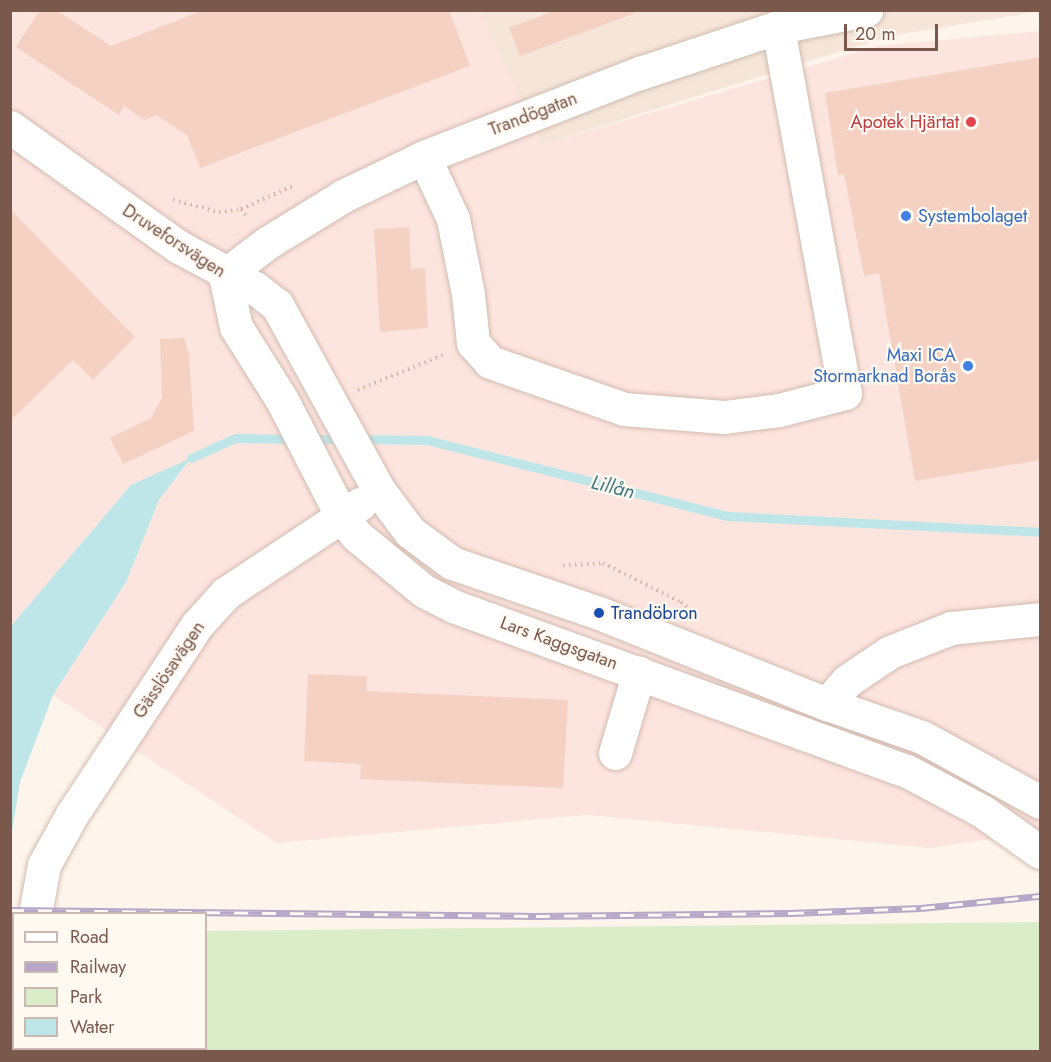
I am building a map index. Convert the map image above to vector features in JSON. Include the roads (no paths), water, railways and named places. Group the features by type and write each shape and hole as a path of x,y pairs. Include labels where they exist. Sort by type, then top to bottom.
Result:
{"street":[{"name":"Trandögatan","path":"225,275 267,243 343,196 424,157 640,73 778,27 866,10"},
{"path":"424,157 453,219 468,294 473,343 490,362 624,409 724,417 779,410 845,393 778,27"},
{"name":"Druveforsvägen","path":"10,127 161,235 225,275 255,288 277,305 380,492"},
{"name":"Lars Kaggsgatan","path":"225,275 236,327 282,400 342,516 378,554 434,596 907,771 982,811 1041,852"},
{"path":"380,492 410,532 452,563 599,613 827,704 922,737 1041,802"},
{"name":"Gässlösavägen","path":"35,912 41,873 66,826 197,625 226,593 380,492"},
{"path":"827,704 847,681 890,652 951,628 1041,619"},
{"path":"615,753 639,672"}],"water":[{"path":"191,458 159,500 126,582 53,695 20,782 11,837 11,626 131,485"}],"waterway":[{"name":"Lillån","path":"191,458 235,438 295,439"},
{"name":"Lillån","path":"309,439 343,439"},
{"name":"Lillån","path":"360,439 427,440 728,516 1040,532"}],"railway":[{"path":"207,912 536,916 790,913 921,908 1040,896"},
{"path":"10,910 185,912"}],"place":[{"name":"Apotek Hjärtat","path":"971,122"},
{"name":"Systembolaget","path":"906,216"},
{"name":"Maxi ICA Stormarknad Borås","path":"968,366"},
{"name":"Trandöbron","path":"599,613"}]}
